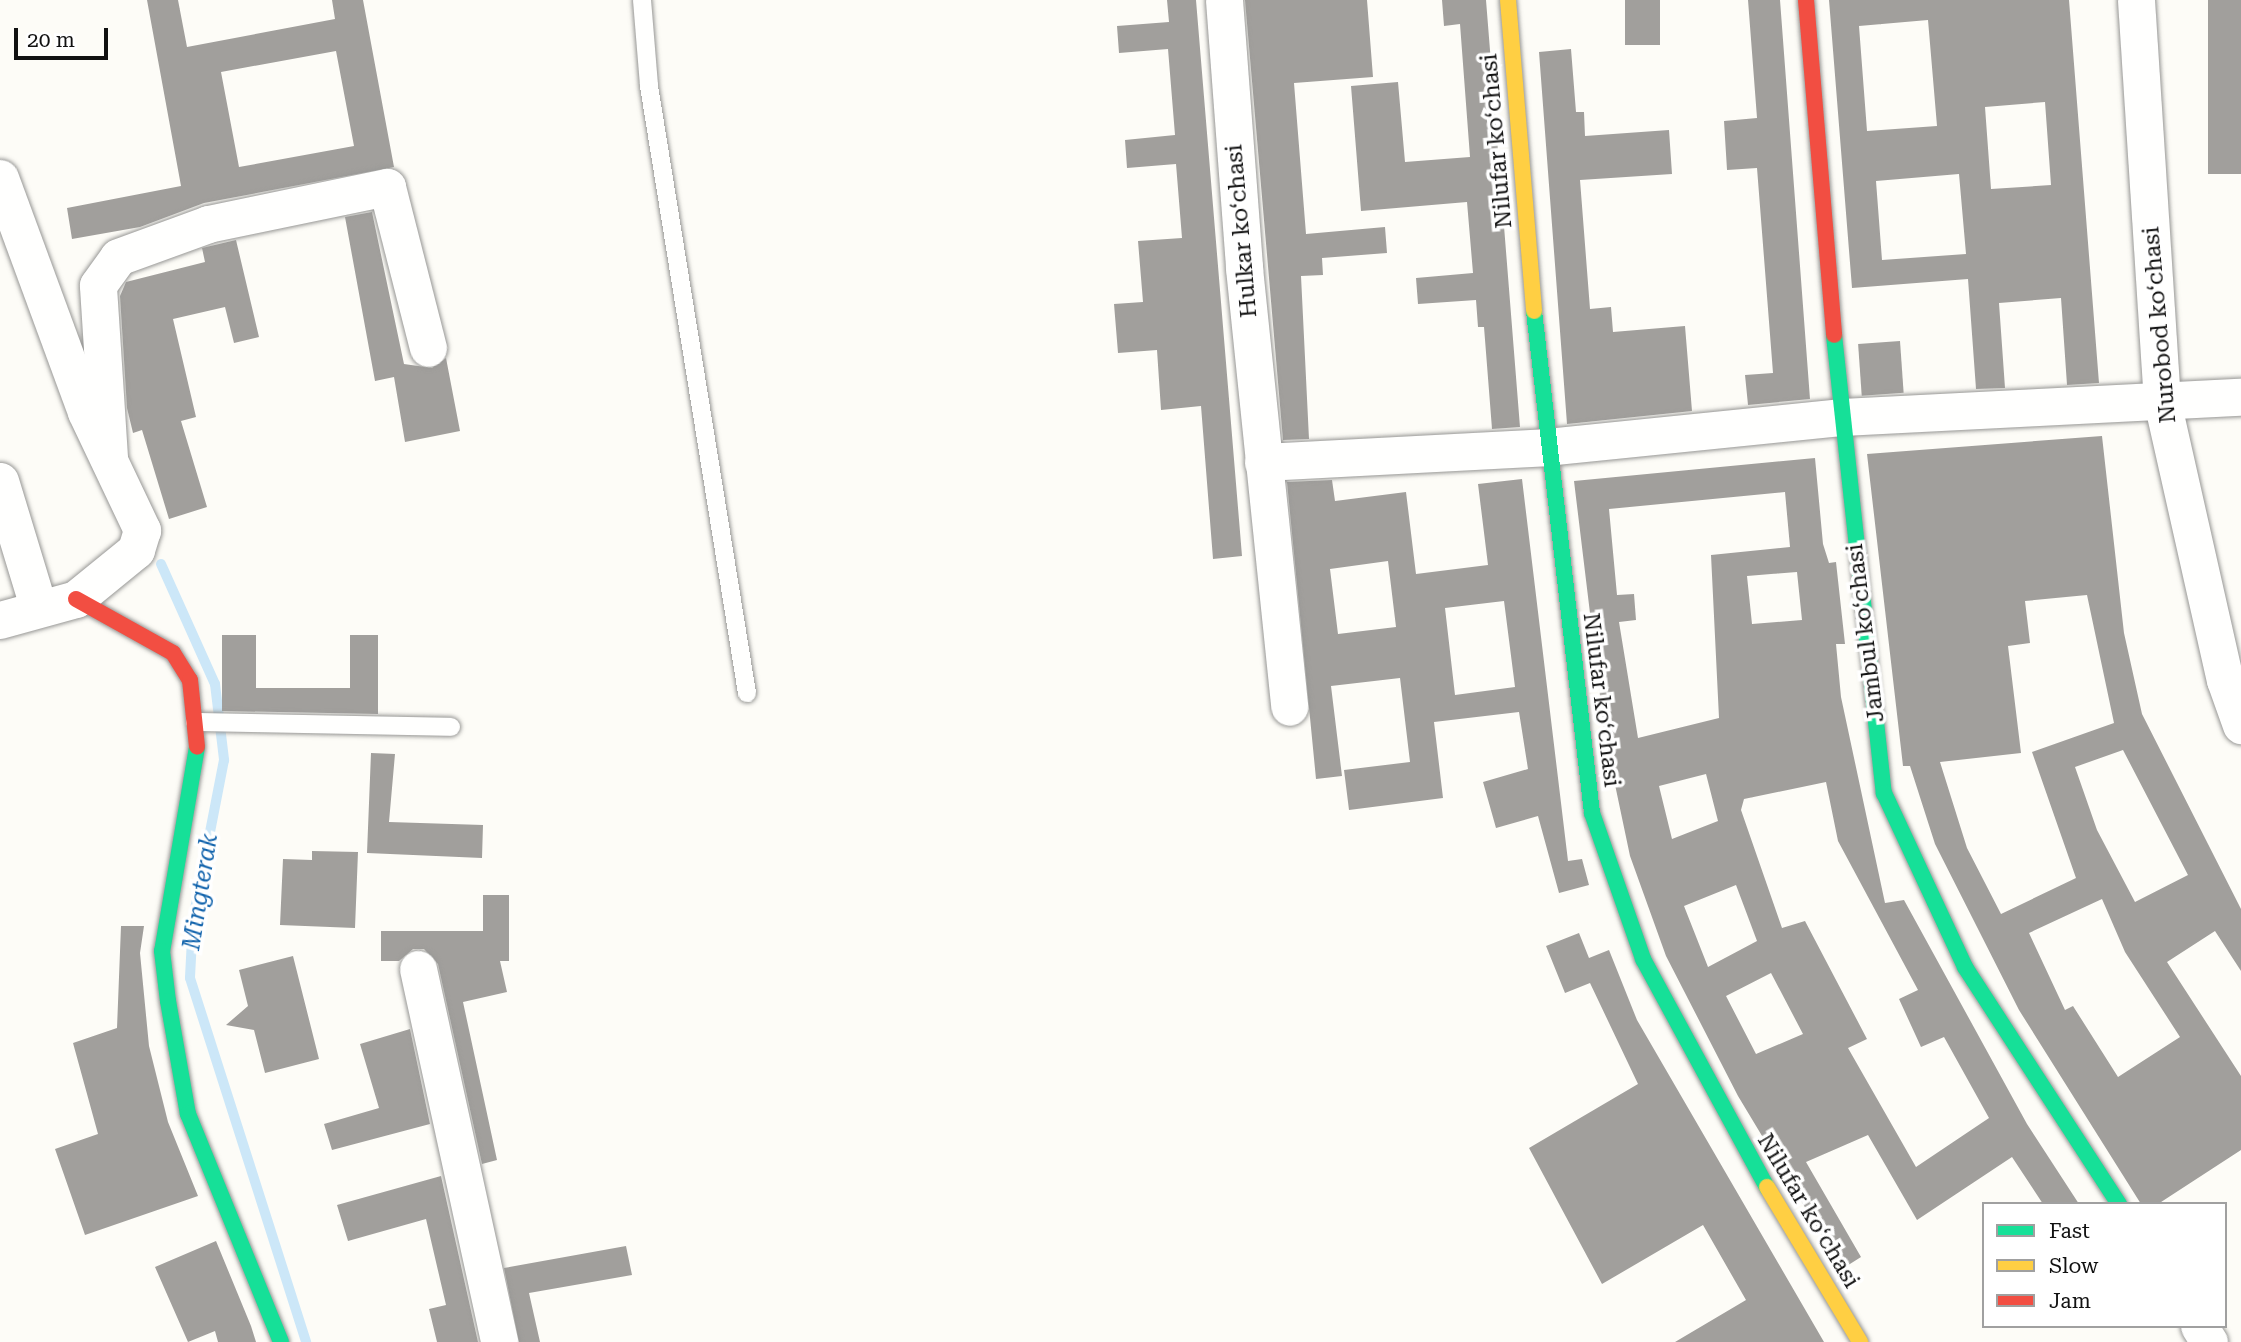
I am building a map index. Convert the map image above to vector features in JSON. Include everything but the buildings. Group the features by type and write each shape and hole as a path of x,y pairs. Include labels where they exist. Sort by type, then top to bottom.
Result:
{"street":[{"name":"Hulkar koʻchasi","path":"1224,0 1263,462 1289,707"},
{"name":"Nilufar koʻchasi","path":"1508,0 1546,447 1592,813 1634,934 1725,1118 1860,1342"},
{"name":"Jambul koʻchasi","path":"1806,0 1841,418 1884,793 1965,967 2118,1202"},
{"name":"Nurobod koʻchasi","path":"2136,0 2162,401 2225,680 2241,725"},
{"path":"0,178 86,412 142,530 136,550 75,599 38,606 0,620"},
{"path":"109,457 98,285 118,257 208,224 387,187 428,348"},
{"path":"1263,462 1546,447 1841,418 2241,397"},
{"path":"0,481 38,606"},
{"path":"75,599 173,653 190,680 195,722 190,817 162,951 168,1001 188,1114 281,1342"},
{"path":"418,969 499,1342"}],"lane":[{"path":"642,0 649,86 747,693"},
{"path":"195,722 451,727"}],"waterway":[{"name":"Mingterak","path":"161,564 215,684 224,760 193,920 190,978 306,1342"}],"traffic: fast":[{"path":"1534,311 1592,813 1643,959 1767,1187"},
{"path":"1834,335 1884,793 1965,967 2118,1202"},
{"path":"197,747 162,951 168,1001 188,1114 281,1342"}],"traffic: slow":[{"path":"1508,0 1534,311"},
{"path":"1767,1187 1860,1342"}],"traffic: jam":[{"path":"1806,0 1834,335"},
{"path":"76,599 173,653 190,680 197,747"}]}
